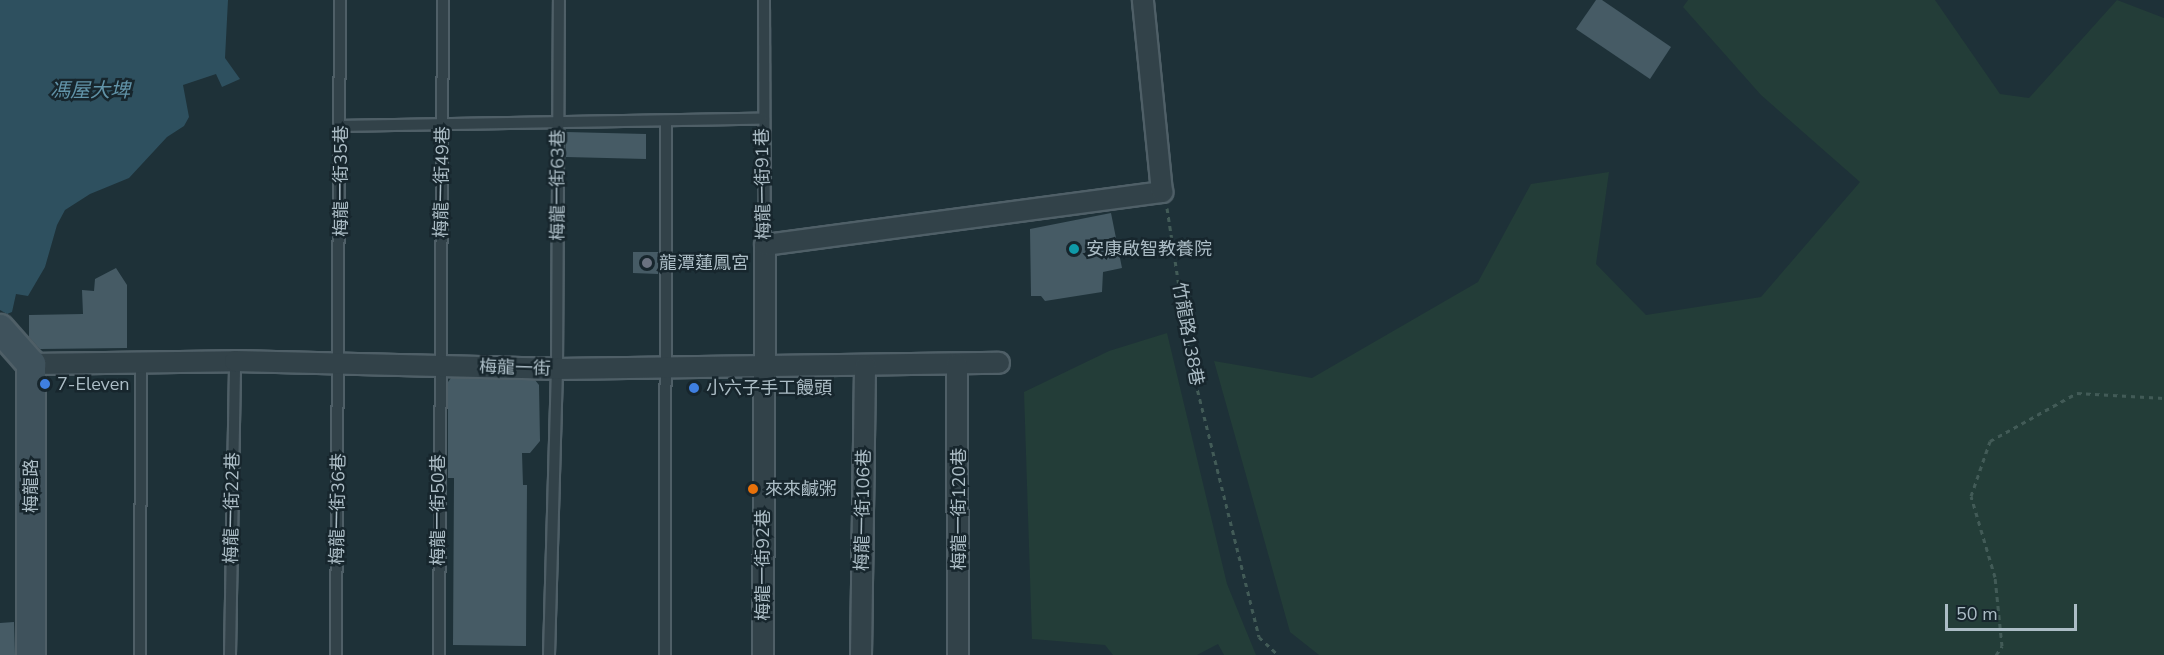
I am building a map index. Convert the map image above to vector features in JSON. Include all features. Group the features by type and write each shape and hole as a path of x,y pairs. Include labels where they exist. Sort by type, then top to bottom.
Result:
{"street":[{"path":"765,245 1162,192 1143,0"},
{"name":"梅龍一街91巷","path":"764,368 765,245"},
{"path":"0,329 32,364"},
{"name":"梅龍一街","path":"32,364 141,365 235,361 557,369 764,368 999,363"},
{"name":"梅龍路","path":"31,655 32,364"},
{"name":"梅龍一街120巷","path":"957,364 958,655"},
{"name":"梅龍一街106巷","path":"861,655 865,366"},
{"name":"梅龍一街92巷","path":"763,655 764,368"}],"lane":[{"name":"梅龍一街35巷","path":"340,0 342,126 340,362"},
{"name":"梅龍一街49巷","path":"438,365 443,0"},
{"name":"梅龍一街63巷","path":"549,655 557,369 559,0"},
{"name":"梅龍一街91巷","path":"764,0 762,119 765,245"},
{"path":"342,126 443,123 666,123 762,119"},
{"path":"665,655 666,123"},
{"name":"梅龍一街22巷","path":"230,655 235,361"},
{"name":"梅龍一街36巷","path":"336,655 340,362"},
{"path":"140,655 141,365"},
{"name":"梅龍一街50巷","path":"438,365 439,655"}],"path":[{"name":"竹龍路138巷","path":"1162,192 1191,364 1259,637 1278,655"},
{"path":"1996,655 2002,646 1995,577 1971,496 1990,441 2077,393 2164,398"}],"green space":[{"path":"1688,0 1935,0 2000,94 2029,98 2117,0 2164,18 2164,655 1319,655 1290,632 1214,361 1312,378 1478,282 1531,184 1609,172 1596,264 1646,315 1761,297 1860,182 1761,95 1683,7"},
{"path":"1167,333 1227,584 1256,655 1224,655 1218,644 1197,655 1113,655 1105,645 1032,639 1024,392 1109,351"}],"water":[{"name":"馮屋大埤","path":"0,0 228,0 225,58 240,79 222,87 216,74 183,85 189,117 184,126 167,137 129,178 90,194 65,210 57,225 45,267 28,296 16,294 12,312 7,314 0,310"}],"building":[{"path":"1596,0 1602,0 1671,47 1650,79 1576,29"},
{"path":"566,132 646,134 646,159 566,157"},
{"name":"安康啟智教養院","path":"1111,213 1122,268 1103,272 1102,292 1045,301 1041,296 1031,296 1030,229"},
{"name":"龍潭蓮鳳宮","path":"633,252 658,252 658,274 633,273"},
{"path":"116,268 127,285 127,348 40,349 29,337 29,315 83,314 82,290 94,291 95,279"},
{"path":"451,378 535,380 539,385 540,441 530,453 522,453 523,485 527,485 526,646 453,645 454,478 448,478 448,382"},
{"path":"14,622 15,655 0,655 0,623"}],"place":[{"name":"安康啟智教養院","path":"1074,249"},
{"name":"龍潭蓮鳳宮","path":"647,263"},
{"name":"7-Eleven","path":"45,384"},
{"name":"小六子手工饅頭","path":"694,388"},
{"name":"來來鹹粥","path":"753,489"}]}
